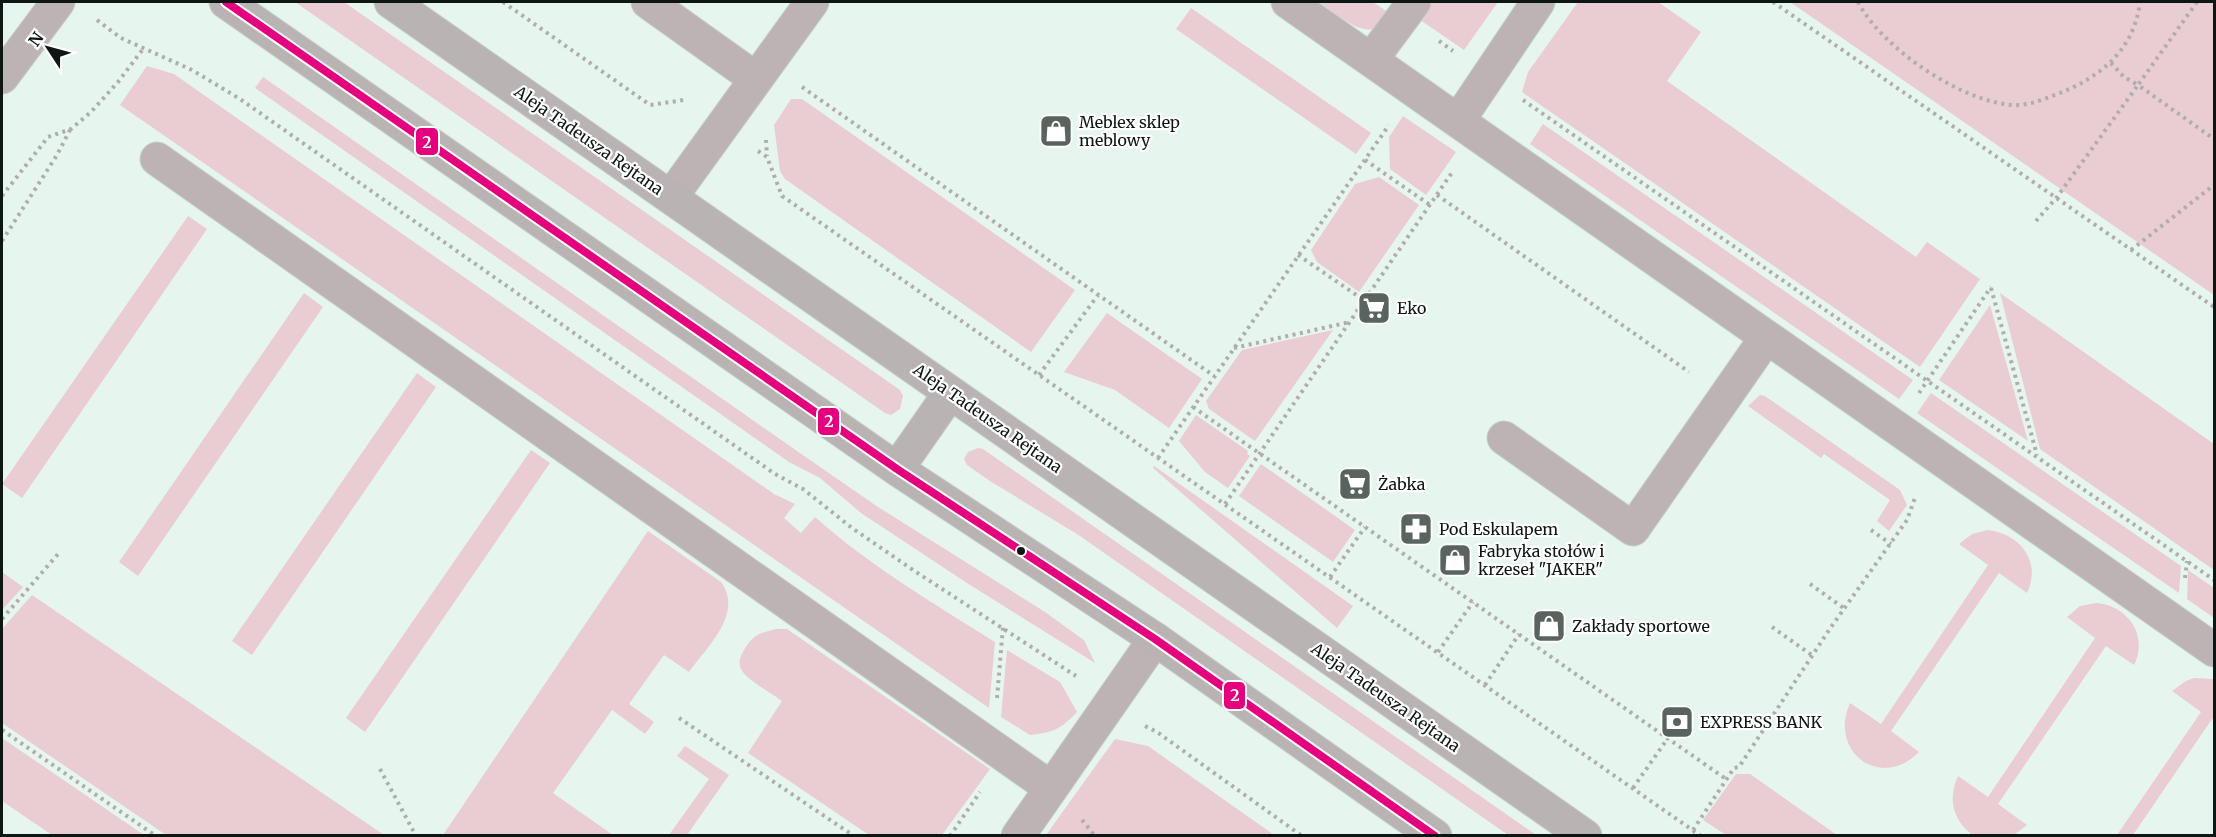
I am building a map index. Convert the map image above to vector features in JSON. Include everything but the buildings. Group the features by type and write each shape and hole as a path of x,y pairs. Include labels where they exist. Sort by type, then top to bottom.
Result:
{"main road":[{"path":"226,2 897,469 1155,639 1435,836"},
{"name":"Aleja Tadeusza Rejtana","path":"391,2 1585,836"},
{"path":"897,469 950,393"}],"street":[{"path":"2,77 58,2"},
{"path":"648,2 762,71"},
{"path":"670,197 812,2"},
{"path":"1288,2 2214,650"},
{"path":"1468,128 1488,75 1538,2"},
{"path":"1371,60 1409,9"},
{"path":"158,159 1052,788"},
{"path":"1504,438 1633,529 1766,338"},
{"path":"1018,836 1155,639"}],"path":[{"path":"503,2 650,105 684,100 767,157 782,196 1701,836"},
{"path":"1773,2 2214,307"},
{"path":"1858,2 1879,32 1917,64 1963,91 2003,104 2030,104 2087,82 2110,62 2128,38 2140,2"},
{"path":"2036,221 2057,197 2197,2"},
{"path":"1409,9 1488,75 2214,580"},
{"path":"91,15 121,38 192,70 240,99 766,467 803,489 852,528 1069,670 1084,683"},
{"path":"2,196 48,137 71,129 91,112 118,82 142,49"},
{"path":"2110,62 2124,77 2214,139"},
{"path":"762,71 1098,295 1214,376"},
{"path":"1158,458 1413,90"},
{"path":"1225,504 1437,195 1468,128"},
{"path":"2,240 57,155 71,129"},
{"path":"1365,160 1430,205"},
{"path":"2132,250 2214,185"},
{"path":"1437,195 1725,397"},
{"path":"1298,255 1365,301"},
{"path":"1895,428 1991,287 2037,456"},
{"path":"1039,375 1098,295"},
{"path":"1234,349 1350,322"},
{"path":"1193,407 1726,779"},
{"path":"1693,830 1734,768 1739,767 1907,520 1916,492"},
{"path":"1330,577 1365,527"},
{"path":"1870,530 1891,544"},
{"path":"2,619 57,554"},
{"path":"1810,584 1845,609"},
{"path":"1438,652 1473,602"},
{"path":"1772,627 1813,656"},
{"path":"1485,685 1519,634"},
{"path":"680,718 854,836"},
{"path":"1139,723 1157,732 1302,836"},
{"path":"2,730 156,836"},
{"path":"1633,788 1668,738"},
{"path":"380,769 416,836"}],"shaded area":[{"path":"295,2 344,2 900,390 903,396 900,409 891,415 885,413"},
{"path":"1319,2 1373,2 1389,13 1377,27 1363,29 1347,22"},
{"path":"1394,2 1498,2 1464,50"},
{"path":"1578,2 1658,2 1701,32 1667,81 1916,257 1927,242 1980,279 1920,367 1522,92 1528,72"},
{"path":"1790,2 2214,2 2214,295"},
{"path":"1191,8 1371,133 1356,154 1176,29"},
{"path":"147,66 174,74 774,494 795,504 784,518 801,533 815,517 880,568 995,642 989,708 120,105"},
{"path":"263,77 875,505 1045,612 1084,640 1095,663 861,513 820,478 789,462 255,88"},
{"path":"791,99 802,99 1075,290 1031,352 785,179 780,171 774,125"},
{"path":"1403,116 1456,152 1426,195 1390,169 1389,137"},
{"path":"1543,124 1913,380 1899,399 1530,144"},
{"path":"1379,177 1419,205 1359,292 1317,262 1311,250 1355,184"},
{"path":"188,216 207,229 22,498 2,484"},
{"path":"304,293 323,307 138,576 119,562"},
{"path":"2000,293 2214,444 2214,570 2040,449"},
{"path":"1990,305 2028,441 1939,380"},
{"path":"1107,313 1202,379 1169,428 1115,390 1064,372"},
{"path":"1333,330 1255,441 1209,409 1206,401 1242,350"},
{"path":"417,373 436,387 252,655 232,641"},
{"path":"1931,393 2181,566 2179,593 1917,413"},
{"path":"1760,395 1765,396 1900,490 1907,505 1889,531 1877,521 1890,500 1824,454 1821,458 1748,406"},
{"path":"1196,415 1248,451 1247,454 1250,456 1228,488 1205,472 1179,441"},
{"path":"978,448 983,449 1536,835 1508,835 1080,536 990,481 967,465 964,459 968,452"},
{"path":"531,450 550,463 365,732 346,718"},
{"path":"1261,464 1355,530 1333,562 1239,496"},
{"path":"1154,466 1353,606 1337,628 1153,468"},
{"path":"1988,530 2010,537 2025,551 2032,570 2027,593 1999,573 1891,731 1919,752 1904,763 1889,768 1875,767 1862,760 1852,750 1846,737 1845,721 1850,703 1881,724 1988,565 1959,544 1972,534"},
{"path":"648,531 721,582 727,594 728,606 726,618 713,641 689,672 664,655 629,704 654,722 645,734 612,710 553,793 613,835 443,835"},
{"path":"2188,570 2214,588 2214,618 2187,599"},
{"path":"2,572 23,587 2,610"},
{"path":"32,595 384,835 166,835 2,723 2,629"},
{"path":"2096,603 2117,609 2132,624 2139,643 2134,665 2106,646 1998,804 2027,825 2014,835 1971,834 1960,821 1954,807 1953,792 1958,776 1988,797 2095,638 2067,617 2080,606"},
{"path":"776,629 787,629 990,769 942,835 869,835 748,753 782,701 748,678 741,669 740,660 752,639"},
{"path":"1007,650 1060,682 1077,712 1066,723 1051,731 1030,735 1001,717"},
{"path":"2194,678 2214,679 2214,720 2212,719 2133,835 2117,835 2201,712 2172,691"},
{"path":"2,738 144,835 52,835 2,801"},
{"path":"1115,739 1148,746 1274,835 1046,835"},
{"path":"685,746 729,775 687,835 669,835 709,779 677,756"},
{"path":"1736,774 1750,774 1837,835 1726,835 1703,820"}],"transit line":[{"name":"2","path":"226,2 897,469 1155,639 1435,836"}],"place":[{"name":"Meblex sklep meblowy","path":"1056,131"},
{"name":"Eko","path":"1374,308"},
{"name":"Żabka","path":"1355,484"},
{"name":"Pod Eskulapem","path":"1416,529"},
{"name":"Fabryka stołów i krzeseł \"JAKER\"","path":"1455,560"},
{"name":"Zakłady sportowe","path":"1549,626"},
{"name":"EXPRESS BANK","path":"1677,722"}]}
